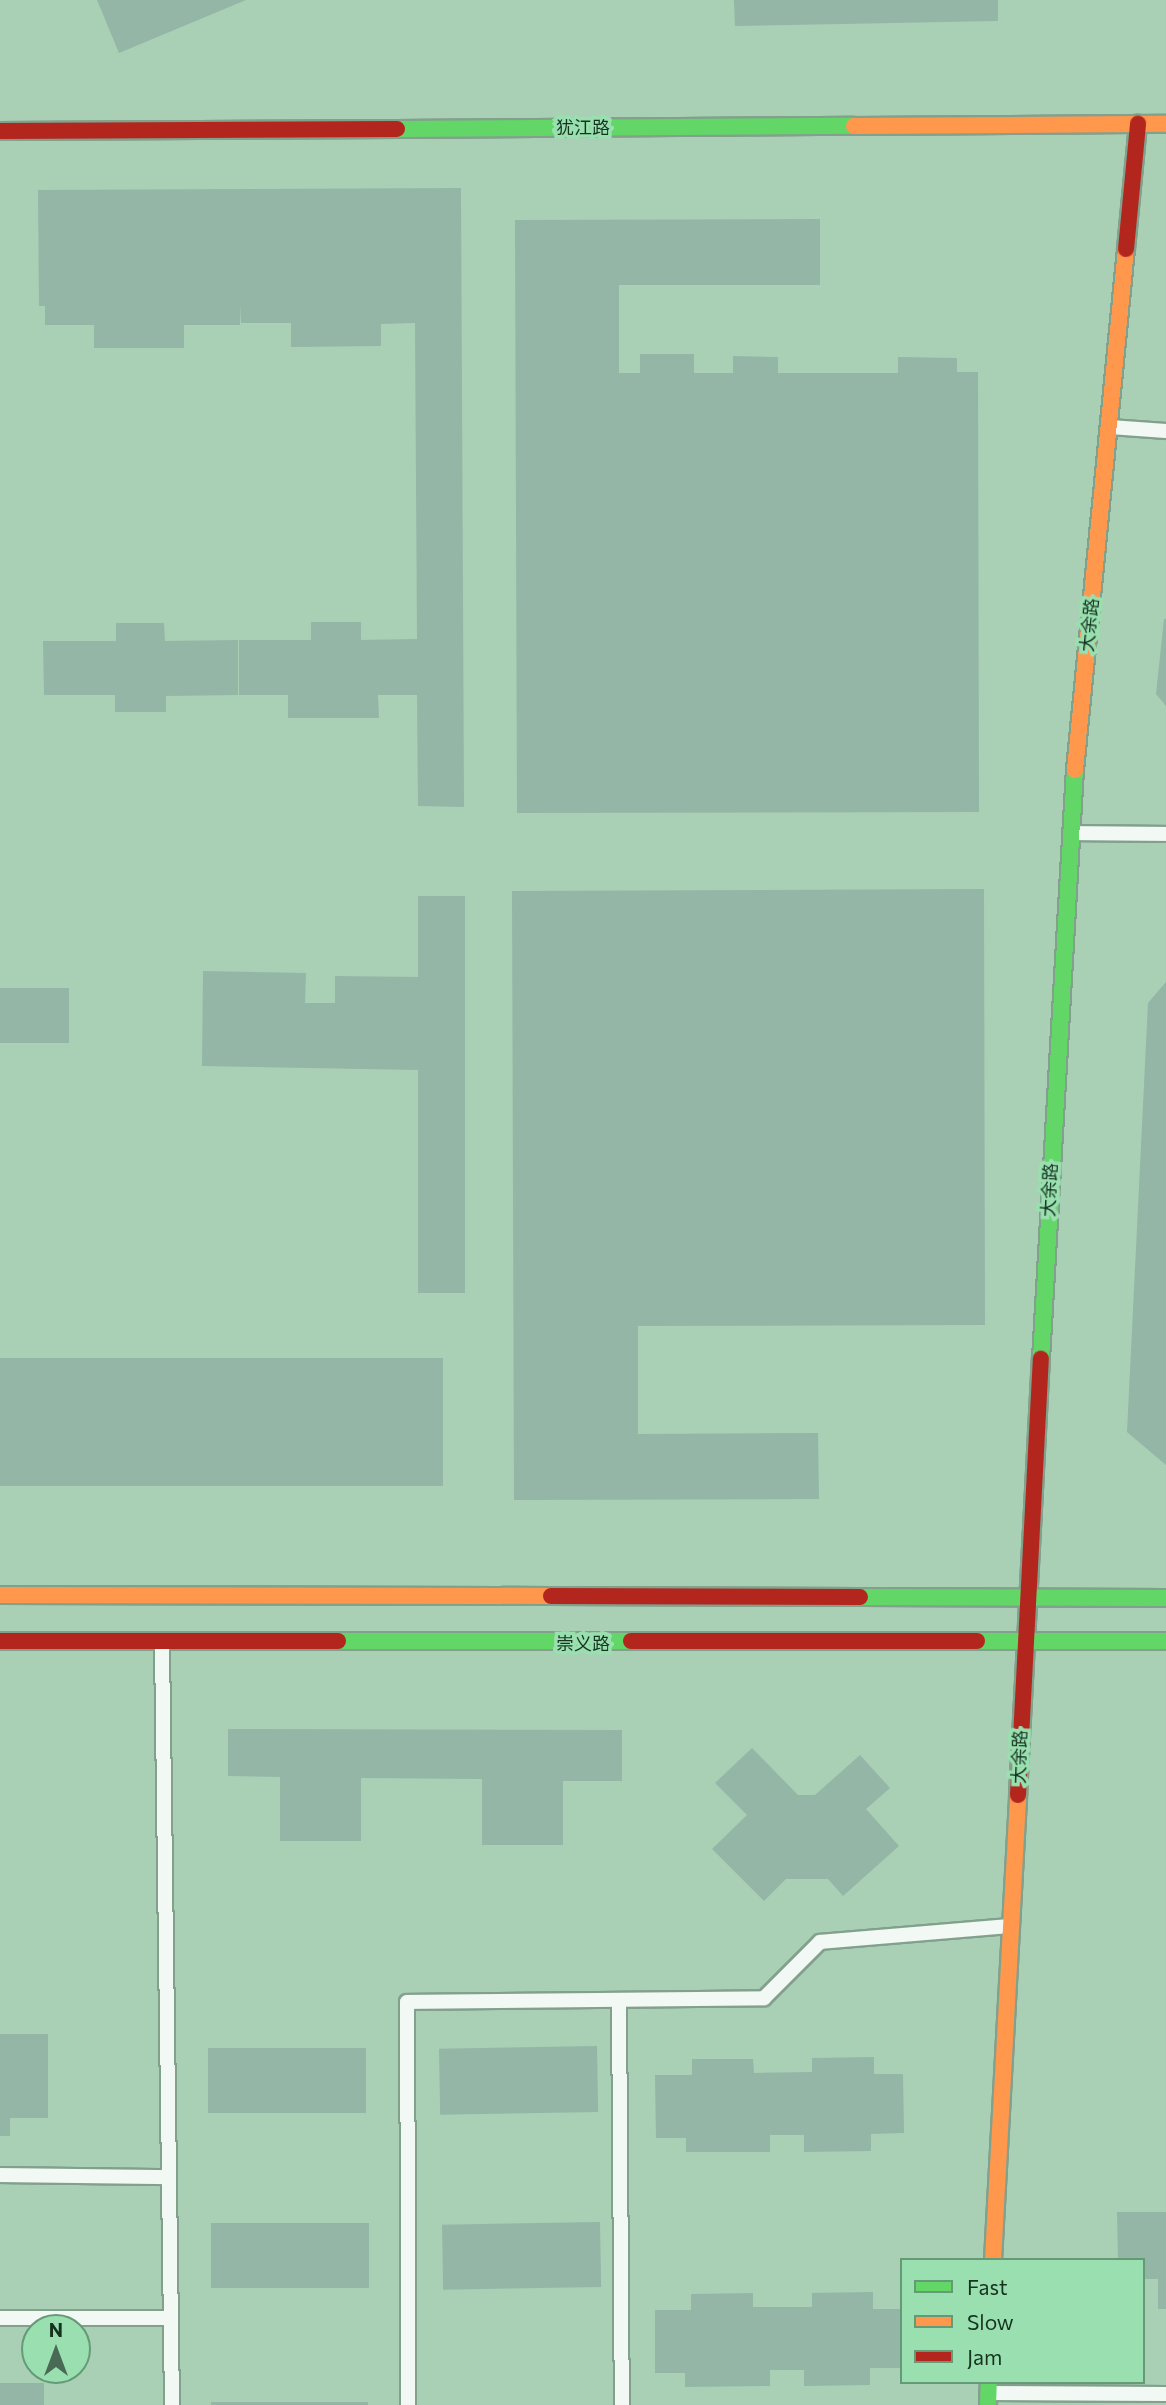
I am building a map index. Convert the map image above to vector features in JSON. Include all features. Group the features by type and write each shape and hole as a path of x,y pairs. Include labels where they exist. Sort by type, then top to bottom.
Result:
{"street":[{"name":"大余路","path":"993,2258 1012,1925 1025,1598 1069,833 1138,124"},
{"name":"犹江路","path":"0,131 1166,124"},
{"path":"0,1595 1166,1598"},
{"name":"崇义路","path":"0,1642 162,1644 1166,1641"}],"lane":[{"path":"1109,427 1166,431"},
{"path":"1069,833 1166,834"},
{"path":"162,1644 172,2405"},
{"path":"408,2405 407,2002 764,1998 820,1942 1012,1925"},
{"path":"618,2000 622,2405"},
{"path":"0,2175 169,2177"},
{"path":"0,2318 171,2318"},
{"path":"989,2393 1166,2394"}],"building":[{"path":"97,0 246,0 119,53"},
{"path":"734,0 998,0 998,21 735,26"},
{"path":"461,188 464,807 418,806 417,695 378,695 379,718 288,718 288,695 239,695 239,640 311,640 311,622 361,622 361,640 417,639 415,323 381,324 381,346 291,347 291,323 241,323 240,305 240,325 184,325 184,348 94,348 94,325 45,325 45,306 39,306 38,190"},
{"path":"820,219 820,285 619,285 619,373 640,373 640,354 694,354 694,373 733,373 733,356 778,357 778,373 898,373 898,357 957,358 957,372 978,372 979,812 517,813 515,220"},
{"path":"1166,619 1166,706 1156,694"},
{"path":"116,623 164,623 165,641 238,640 238,695 166,696 166,712 115,712 115,695 44,695 43,641 116,641"},
{"path":"984,889 985,1325 638,1326 638,1434 818,1433 819,1499 514,1500 512,891"},
{"path":"418,896 465,896 465,1293 418,1293 418,1070 202,1066 203,971 306,973 305,1003 335,1003 335,976 418,977"},
{"path":"1166,982 1166,1465 1127,1432 1148,1003"},
{"path":"0,988 69,988 69,1043 0,1043"},
{"path":"0,1358 443,1358 443,1486 0,1486"},
{"path":"228,1729 622,1730 622,1781 563,1781 563,1845 482,1845 482,1779 361,1778 361,1841 280,1841 280,1777 228,1776"},
{"path":"752,1748 798,1795 815,1795 860,1755 890,1788 866,1809 899,1846 843,1896 828,1879 786,1879 764,1901 712,1849 747,1815 715,1783"},
{"path":"0,2034 48,2034 48,2118 10,2118 10,2136 0,2136"},
{"path":"597,2046 598,2112 440,2115 439,2049"},
{"path":"208,2048 366,2048 366,2113 208,2113"},
{"path":"874,2057 874,2074 903,2074 904,2133 871,2134 871,2151 804,2152 804,2135 770,2135 770,2152 686,2152 686,2138 656,2138 655,2075 692,2075 692,2059 753,2059 754,2073 812,2072 812,2058"},
{"path":"1117,2212 1166,2212 1166,2309 1158,2309 1158,2279 1145,2279 1145,2258 1118,2258"},
{"path":"600,2222 601,2287 443,2290 442,2225"},
{"path":"211,2223 369,2223 369,2288 211,2288"},
{"path":"873,2292 873,2309 900,2309 900,2368 870,2368 870,2385 804,2386 804,2370 770,2370 770,2386 685,2387 685,2373 655,2373 655,2310 691,2310 691,2294 753,2293 753,2307 812,2307 812,2293"},
{"path":"0,2383 44,2384 44,2405 0,2405"},
{"path":"211,2402 368,2402 368,2405 211,2405"}],"traffic: fast":[{"path":"397,129 854,126"},
{"path":"1041,1359 1075,770"},
{"path":"860,1597 1166,1598"},
{"path":"338,1641 631,1641"},
{"path":"977,1641 1166,1641"},
{"path":"988,2405 989,2384"}],"traffic: slow":[{"path":"854,126 1166,124"},
{"path":"1075,770 1126,249"},
{"path":"0,1595 551,1596"},
{"path":"993,2258 1018,1795"}],"traffic: jam":[{"path":"1126,249 1138,124"},
{"path":"0,131 397,129"},
{"path":"1018,1795 1041,1359"},
{"path":"551,1596 860,1597"},
{"path":"0,1641 338,1641"},
{"path":"631,1641 977,1641"}]}
